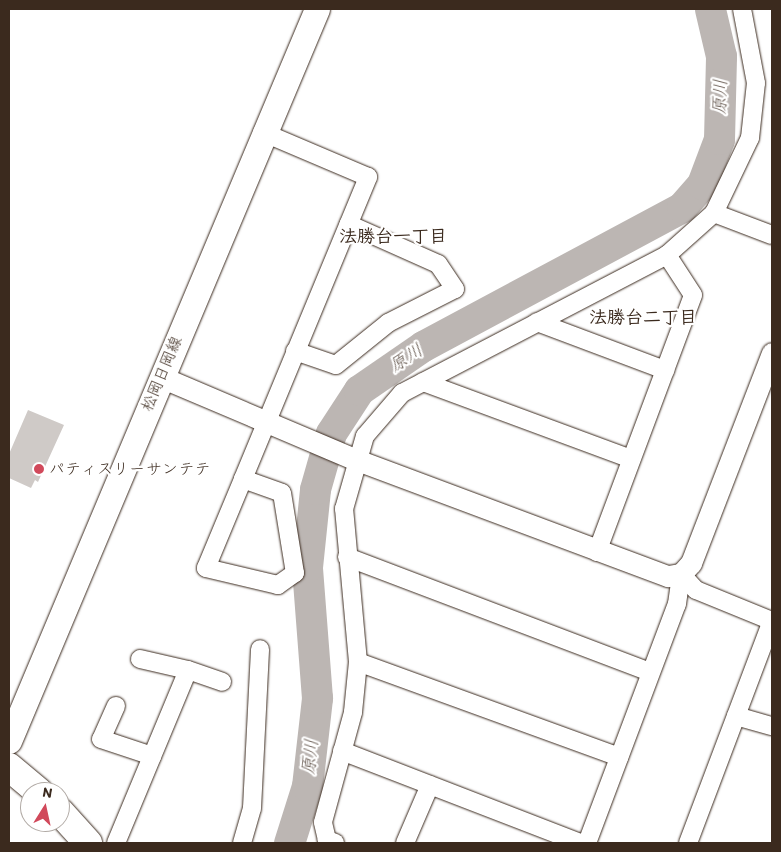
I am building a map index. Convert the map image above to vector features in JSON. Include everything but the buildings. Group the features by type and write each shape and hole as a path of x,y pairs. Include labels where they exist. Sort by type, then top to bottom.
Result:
{"main road":[{"name":"松岡日岡線","path":"9,741 262,132 318,9"},
{"path":"9,766 28,782"},
{"path":"70,823 88,843"}],"street":[{"path":"335,843 326,840 323,822 353,712 358,662 344,509 349,457 382,412 423,382 667,255 714,213 750,138 756,83 742,9"},
{"path":"242,479 282,493 295,573 278,585 206,568 242,479 368,176 262,132"},
{"path":"714,213 772,235"},
{"path":"295,351 336,365 388,323 455,289 438,264 348,224"},
{"path":"597,552 693,295 667,255"},
{"path":"537,322 665,370"},
{"path":"587,843 649,672 677,604 681,574 692,563 772,353"},
{"path":"161,376 267,420 349,457 597,552 661,575 681,574 696,590 772,621 688,843"},
{"path":"423,382 631,459"},
{"path":"348,557 649,672"},
{"path":"242,843 252,808 260,649"},
{"path":"140,659 188,670 222,682"},
{"path":"358,662 619,757"},
{"path":"116,843 188,670"},
{"path":"116,706 101,739 152,756"},
{"path":"736,716 772,726"},
{"path":"342,751 580,843"},
{"path":"404,843 430,785"}],"waterway":[{"name":"原川","path":"289,843 307,786 317,698 307,567 315,489 331,433 359,390 423,346 682,207 702,184 719,139 721,56 710,9"}],"place":[{"name":"パティスリーサンテテ","path":"39,469"}],"district":[{"name":"法勝台一丁目","path":"393,236"},
{"name":"法勝台二丁目","path":"643,317"}]}
